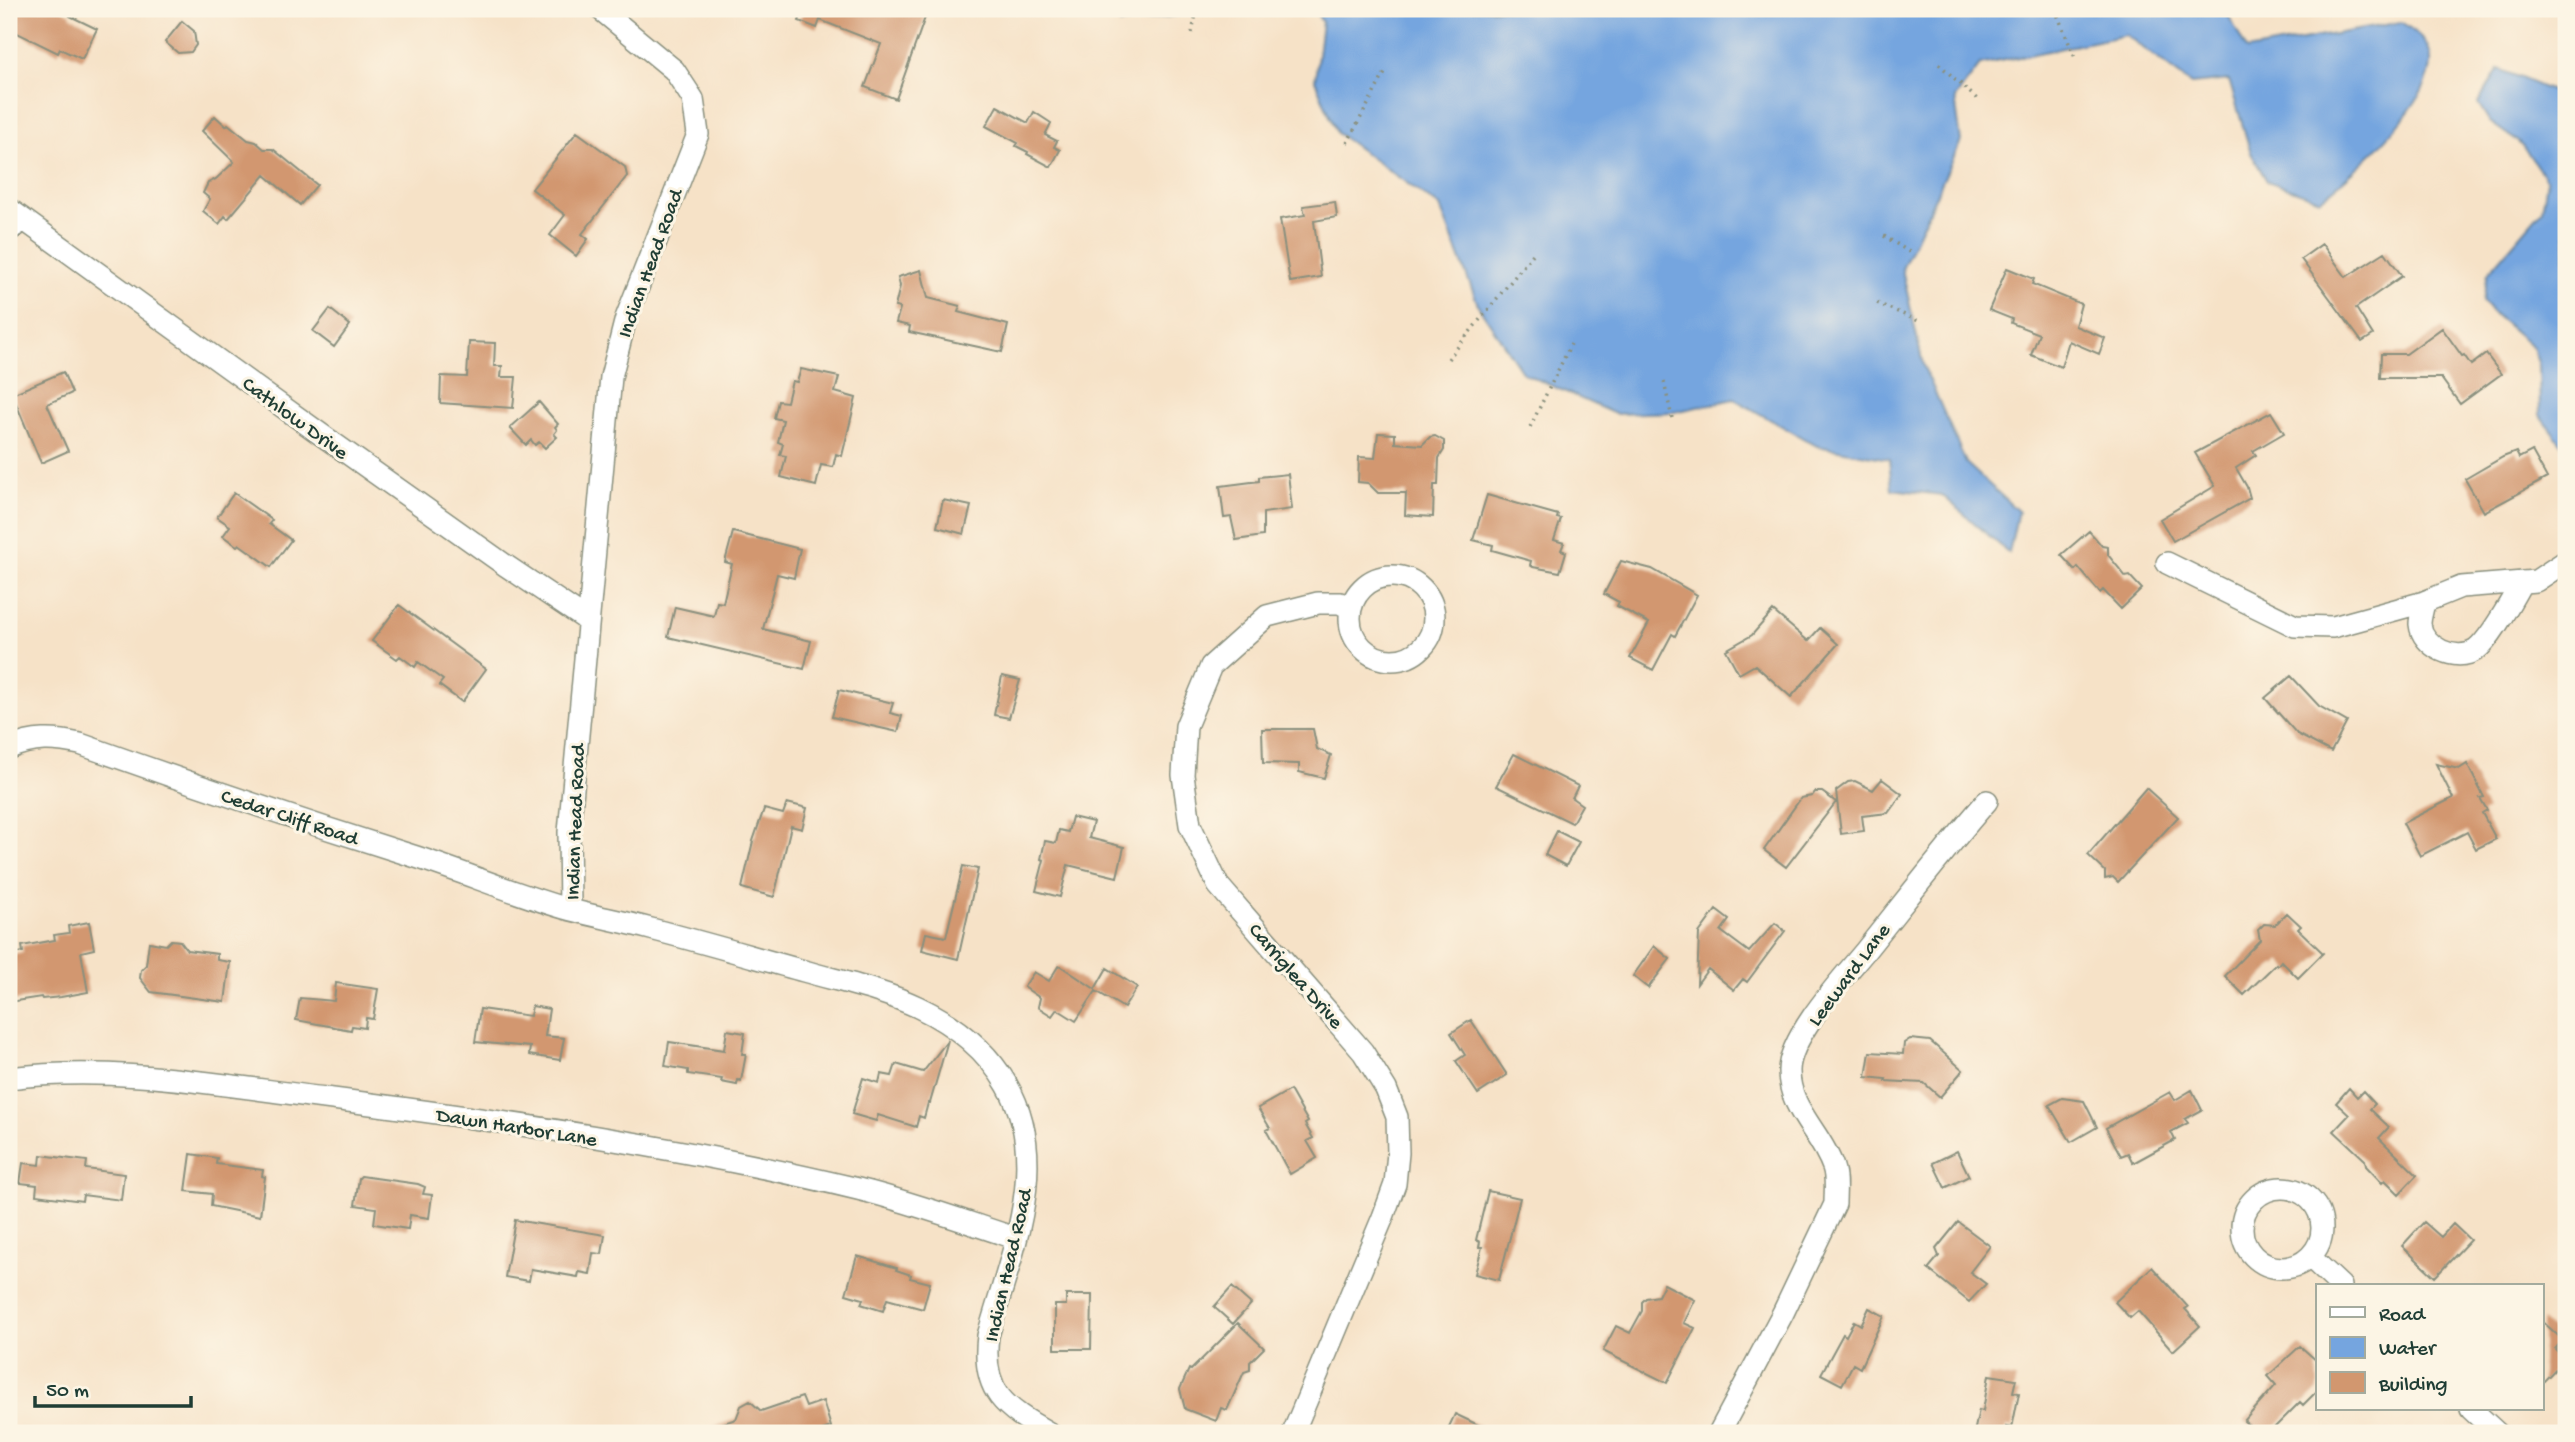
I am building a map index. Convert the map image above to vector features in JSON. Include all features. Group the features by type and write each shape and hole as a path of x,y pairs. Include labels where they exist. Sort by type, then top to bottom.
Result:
{"street":[{"name":"Indian Head Road","path":"600,9 674,70 693,99 698,134 626,318 611,377 569,832 570,909 653,929 880,993 915,1005 942,1019 974,1041 993,1063 1018,1109 1028,1171 1024,1206 988,1336 988,1370 997,1394 1013,1413 1049,1433"},
{"name":"Cathlow Drive","path":"9,209 351,456 587,620"},
{"path":"2167,563 2295,626 2333,627 2424,602 2462,587 2536,581 2566,561"},
{"path":"1392,575 1411,580 1426,592 1433,609 1433,628 1425,645 1410,657 1391,661 1373,657 1358,645 1350,628 1350,608 1358,591 1373,579 1392,575"},
{"path":"2424,602 2420,625 2426,639 2441,651 2458,654 2476,650 2494,628 2522,582"},
{"name":"Carriglea Drive","path":"1293,1433 1395,1184 1397,1117 1386,1089 1363,1052 1218,885 1190,825 1184,788 1184,750 1186,726 1211,666 1267,615 1318,603 1340,603 1350,608"},
{"name":"Cedar Cliff Road","path":"9,748 26,741 47,738 80,744 318,827 570,909"},
{"name":"Leeward Lane","path":"1719,1433 1783,1313 1835,1204 1836,1184 1833,1168 1825,1150 1798,1110 1792,1091 1788,1069 1799,1039 1819,1008 1942,852 1987,801"},
{"name":"Dawn Harbor Lane","path":"9,1078 41,1074 95,1073 192,1079 527,1126 706,1157 860,1189 1015,1238"},
{"path":"2310,1257 2339,1284"},
{"path":"2472,1410 2497,1433"}],"lane":[{"path":"9,236 30,223"}],"path":[{"path":"1192,33 1197,9"},
{"path":"2055,9 2076,60"},
{"path":"1939,64 1978,100"},
{"path":"1347,143 1386,71"},
{"path":"1884,236 1911,253"},
{"path":"1447,359 1533,254"},
{"path":"1877,303 1921,322"},
{"path":"1530,427 1571,344"},
{"path":"1664,382 1672,418"}],"water":[{"path":"1103,9 1190,9 1189,13 1121,24"},
{"path":"1314,9 2225,9 2247,50 2401,22 2426,43 2430,53 2430,70 2409,112 2372,154 2320,199 2267,181 2251,153 2229,80 2191,84 2126,35 1980,65 1955,98 1961,141 1902,269 1923,365 1966,463 2018,511 2009,553 1942,495 1892,489 1889,459 1817,446 1734,399 1674,412 1615,414 1523,373 1479,307 1440,207 1337,133 1315,80 1322,22"},
{"path":"2499,69 2566,97 2566,450 2540,415 2539,366 2533,347 2483,301 2488,273 2542,210 2547,181 2528,153 2518,142 2490,122 2478,103"}],"building":[{"path":"9,9 61,9 97,29 82,59 60,49 58,53 9,29"},
{"path":"795,9 928,9 896,99 865,87 881,44 820,20 817,28 799,21 802,13"},
{"path":"182,21 194,31 196,45 191,52 178,53 165,42"},
{"path":"997,106 1028,123 1034,112 1051,123 1045,135 1057,141 1054,147 1060,150 1051,167 1016,146 1018,143 986,126"},
{"path":"215,116 248,140 256,142 264,149 273,149 317,185 300,205 265,175 228,219 225,216 219,224 203,211 210,199 203,193 208,183 234,162 202,131"},
{"path":"577,132 625,167 627,176 582,234 588,239 576,256 550,235 565,215 532,189"},
{"path":"1335,202 1337,217 1314,221 1321,277 1290,282 1280,219 1305,215 1303,206"},
{"path":"2322,244 2346,277 2385,252 2402,276 2356,308 2373,335 2362,342 2301,259"},
{"path":"2007,268 2034,279 2032,284 2081,304 2075,326 2105,338 2099,354 2069,341 2061,367 2031,355 2039,334 2011,323 2012,319 1989,310"},
{"path":"921,270 928,298 960,306 958,312 1008,325 1002,352 909,332 910,326 896,323 900,308 895,307 900,286 898,277"},
{"path":"330,309 350,325 334,347 313,331"},
{"path":"2442,328 2471,365 2486,354 2501,374 2460,404 2441,378 2380,378 2381,354 2406,354"},
{"path":"469,342 495,343 494,366 502,366 501,377 516,377 513,408 440,403 441,376 467,377"},
{"path":"801,369 839,377 835,392 856,398 842,456 836,454 833,467 821,465 816,486 781,477 786,456 780,455 783,444 778,442 783,420 774,418 778,401 787,402 792,381 797,382"},
{"path":"63,372 72,393 47,404 68,451 41,463 12,394"},
{"path":"539,402 558,424 554,434 557,437 545,448 539,442 535,445 531,440 526,445 510,428"},
{"path":"2271,412 2284,433 2253,451 2256,455 2236,468 2250,498 2173,541 2160,519 2215,486 2195,453"},
{"path":"1378,433 1395,434 1395,443 1422,445 1435,436 1444,441 1444,450 1439,458 1438,485 1434,485 1433,517 1405,515 1406,493 1378,493 1368,483 1358,482 1359,457 1375,458"},
{"path":"2532,451 2547,478 2484,512 2465,479 2503,457 2516,452 2519,458"},
{"path":"1288,474 1292,509 1263,513 1263,536 1236,540 1231,517 1224,518 1220,486"},
{"path":"234,493 272,520 269,524 291,540 271,567 223,536 230,526 217,517"},
{"path":"1487,495 1558,515 1557,518 1561,519 1554,540 1564,543 1561,550 1566,552 1560,572 1533,567 1530,565 1531,561 1492,550 1493,545 1473,540"},
{"path":"943,500 971,506 964,534 937,527"},
{"path":"2089,531 2102,546 2108,547 2108,555 2126,577 2130,576 2142,589 2121,609 2103,590 2100,593 2078,567 2075,570 2061,555"},
{"path":"733,532 800,549 794,578 777,574 763,629 811,641 804,669 668,637 675,607 714,616 717,602 723,603 732,564 725,562"},
{"path":"1621,561 1652,569 1697,595 1653,670 1630,658 1649,623 1617,606 1619,602 1604,594"},
{"path":"399,605 486,669 462,702 439,685 443,680 418,662 415,667 400,656 397,659 372,641"},
{"path":"1773,611 1808,641 1820,628 1838,644 1791,697 1755,665 1739,674 1726,650 1752,635"},
{"path":"1002,676 1020,680 1009,718 994,715"},
{"path":"2291,676 2319,706 2347,722 2331,752 2297,734 2265,698"},
{"path":"839,690 893,703 890,713 902,716 898,732 832,717"},
{"path":"1262,729 1313,729 1317,749 1331,755 1324,778 1299,772 1299,764 1263,763"},
{"path":"1514,754 1578,786 1572,798 1582,805 1572,823 1496,786"},
{"path":"2436,764 2459,769 2467,764 2484,797 2480,798 2487,810 2482,813 2496,839 2476,849 2467,832 2420,856 2403,823 2453,798"},
{"path":"1882,779 1902,794 1888,813 1862,816 1864,831 1841,834 1836,791 1848,782 1855,781 1873,790"},
{"path":"2146,788 2178,817 2118,882 2113,877 2105,879 2105,871 2088,855"},
{"path":"1815,792 1822,792 1836,802 1786,867 1764,850 1801,798 1812,796"},
{"path":"787,803 807,808 802,829 791,826 774,897 742,888 764,809 783,814"},
{"path":"1072,817 1093,822 1089,838 1124,847 1117,877 1068,865 1060,897 1036,891 1044,860 1041,859 1045,841 1056,843 1059,830 1068,832"},
{"path":"1557,831 1579,842 1566,866 1545,855"},
{"path":"963,866 978,869 958,959 922,950 926,933 946,937"},
{"path":"1716,910 1729,920 1721,931 1749,952 1775,923 1785,931 1747,982 1743,979 1734,990 1708,969 1697,984 1699,933"},
{"path":"2287,913 2301,926 2298,929 2323,953 2298,978 2281,961 2244,995 2225,976 2260,940 2258,930 2264,924 2275,925"},
{"path":"89,922 94,949 81,952 88,992 9,1002 9,955 23,952 22,946 55,940 54,935 69,933 68,926"},
{"path":"171,940 180,941 187,950 217,954 217,960 230,962 225,1002 151,992 140,978 141,970 146,965 149,942 166,945"},
{"path":"1654,946 1670,959 1648,988 1633,976"},
{"path":"1059,965 1095,989 1107,968 1137,987 1124,1008 1096,991 1076,1021 1057,1009 1052,1016 1038,1007 1040,998 1024,987 1034,972 1049,981"},
{"path":"336,983 378,989 373,1019 366,1018 365,1028 352,1026 351,1030 296,1020 300,998 334,1001"},
{"path":"532,1006 549,1009 545,1036 564,1038 560,1060 529,1055 530,1047 475,1042 480,1009 530,1016"},
{"path":"1471,1020 1507,1075 1478,1094 1456,1061 1465,1055 1451,1033"},
{"path":"727,1030 745,1033 742,1054 746,1054 741,1081 738,1080 737,1085 665,1066 669,1042 724,1050"},
{"path":"1910,1039 1930,1041 1963,1070 1940,1097 1924,1083 1866,1077 1870,1052 1903,1054 1904,1043"},
{"path":"948,1040 930,1103 924,1118 919,1116 916,1127 878,1115 876,1121 852,1114 863,1078 879,1083 881,1074 892,1076 896,1064 923,1072"},
{"path":"2349,1088 2357,1097 2363,1091 2375,1104 2370,1109 2389,1127 2379,1138 2417,1175 2399,1194 2385,1180 2382,1183 2366,1166 2365,1160 2334,1131 2349,1115 2336,1103"},
{"path":"1290,1090 1308,1122 1305,1124 1313,1138 1307,1141 1317,1158 1290,1174 1266,1130 1270,1128 1258,1108"},
{"path":"2192,1090 2202,1110 2185,1119 2188,1123 2171,1132 2175,1140 2133,1163 2128,1153 2121,1156 2106,1128 2170,1092 2175,1100"},
{"path":"2062,1098 2084,1101 2097,1127 2071,1142 2049,1105"},
{"path":"1957,1151 1969,1176 1945,1188 1933,1163"},
{"path":"191,1154 217,1158 216,1164 263,1170 262,1176 265,1177 260,1216 211,1206 212,1194 186,1191"},
{"path":"41,1155 87,1161 86,1169 124,1174 121,1200 83,1195 82,1201 36,1195 37,1185 20,1183 23,1163 40,1165"},
{"path":"361,1176 425,1187 423,1194 432,1195 429,1218 410,1215 408,1229 374,1224 376,1208 355,1205"},
{"path":"1488,1191 1520,1198 1499,1280 1475,1274 1482,1247 1479,1247 1480,1242 1476,1240"},
{"path":"515,1220 605,1235 602,1254 593,1253 590,1274 579,1272 578,1277 531,1269 529,1281 505,1277"},
{"path":"1958,1222 1990,1246 1970,1272 1986,1284 1969,1302 1928,1269 1939,1256 1936,1249"},
{"path":"2424,1222 2441,1237 2453,1224 2470,1240 2435,1277 2402,1246"},
{"path":"857,1256 897,1268 896,1270 911,1275 910,1278 930,1283 923,1309 887,1299 883,1311 861,1304 863,1299 846,1294"},
{"path":"2152,1267 2188,1307 2185,1309 2200,1326 2173,1351 2138,1311 2130,1318 2115,1302"},
{"path":"1664,1284 1695,1300 1684,1323 1695,1328 1667,1383 1603,1351 1616,1326 1630,1333 1642,1311 1642,1302 1646,1298 1658,1296"},
{"path":"1232,1287 1251,1304 1233,1324 1214,1307"},
{"path":"1066,1295 1092,1295 1091,1349 1055,1349 1055,1305 1066,1305"},
{"path":"1869,1308 1884,1316 1860,1368 1853,1364 1842,1385 1821,1374 1843,1334 1846,1336 1854,1321 1861,1325"},
{"path":"1238,1323 1264,1348 1250,1362 1250,1370 1244,1372 1227,1410 1221,1408 1216,1421 1185,1409 1180,1389 1189,1369"},
{"path":"2544,1323 2563,1340 2555,1349 2565,1359 2544,1381"},
{"path":"2300,1346 2316,1360 2316,1392 2303,1405 2300,1402 2269,1433 2257,1433 2244,1421 2276,1385 2268,1376"},
{"path":"1989,1375 2016,1379 2013,1392 2019,1393 2012,1428 2006,1427 2005,1433 1974,1433 1979,1410 1983,1411"},
{"path":"802,1397 806,1407 823,1401 831,1427 814,1433 703,1433 703,1430 736,1419 741,1406 750,1401 761,1411"},
{"path":"1455,1414 1495,1433 1446,1433"}]}
